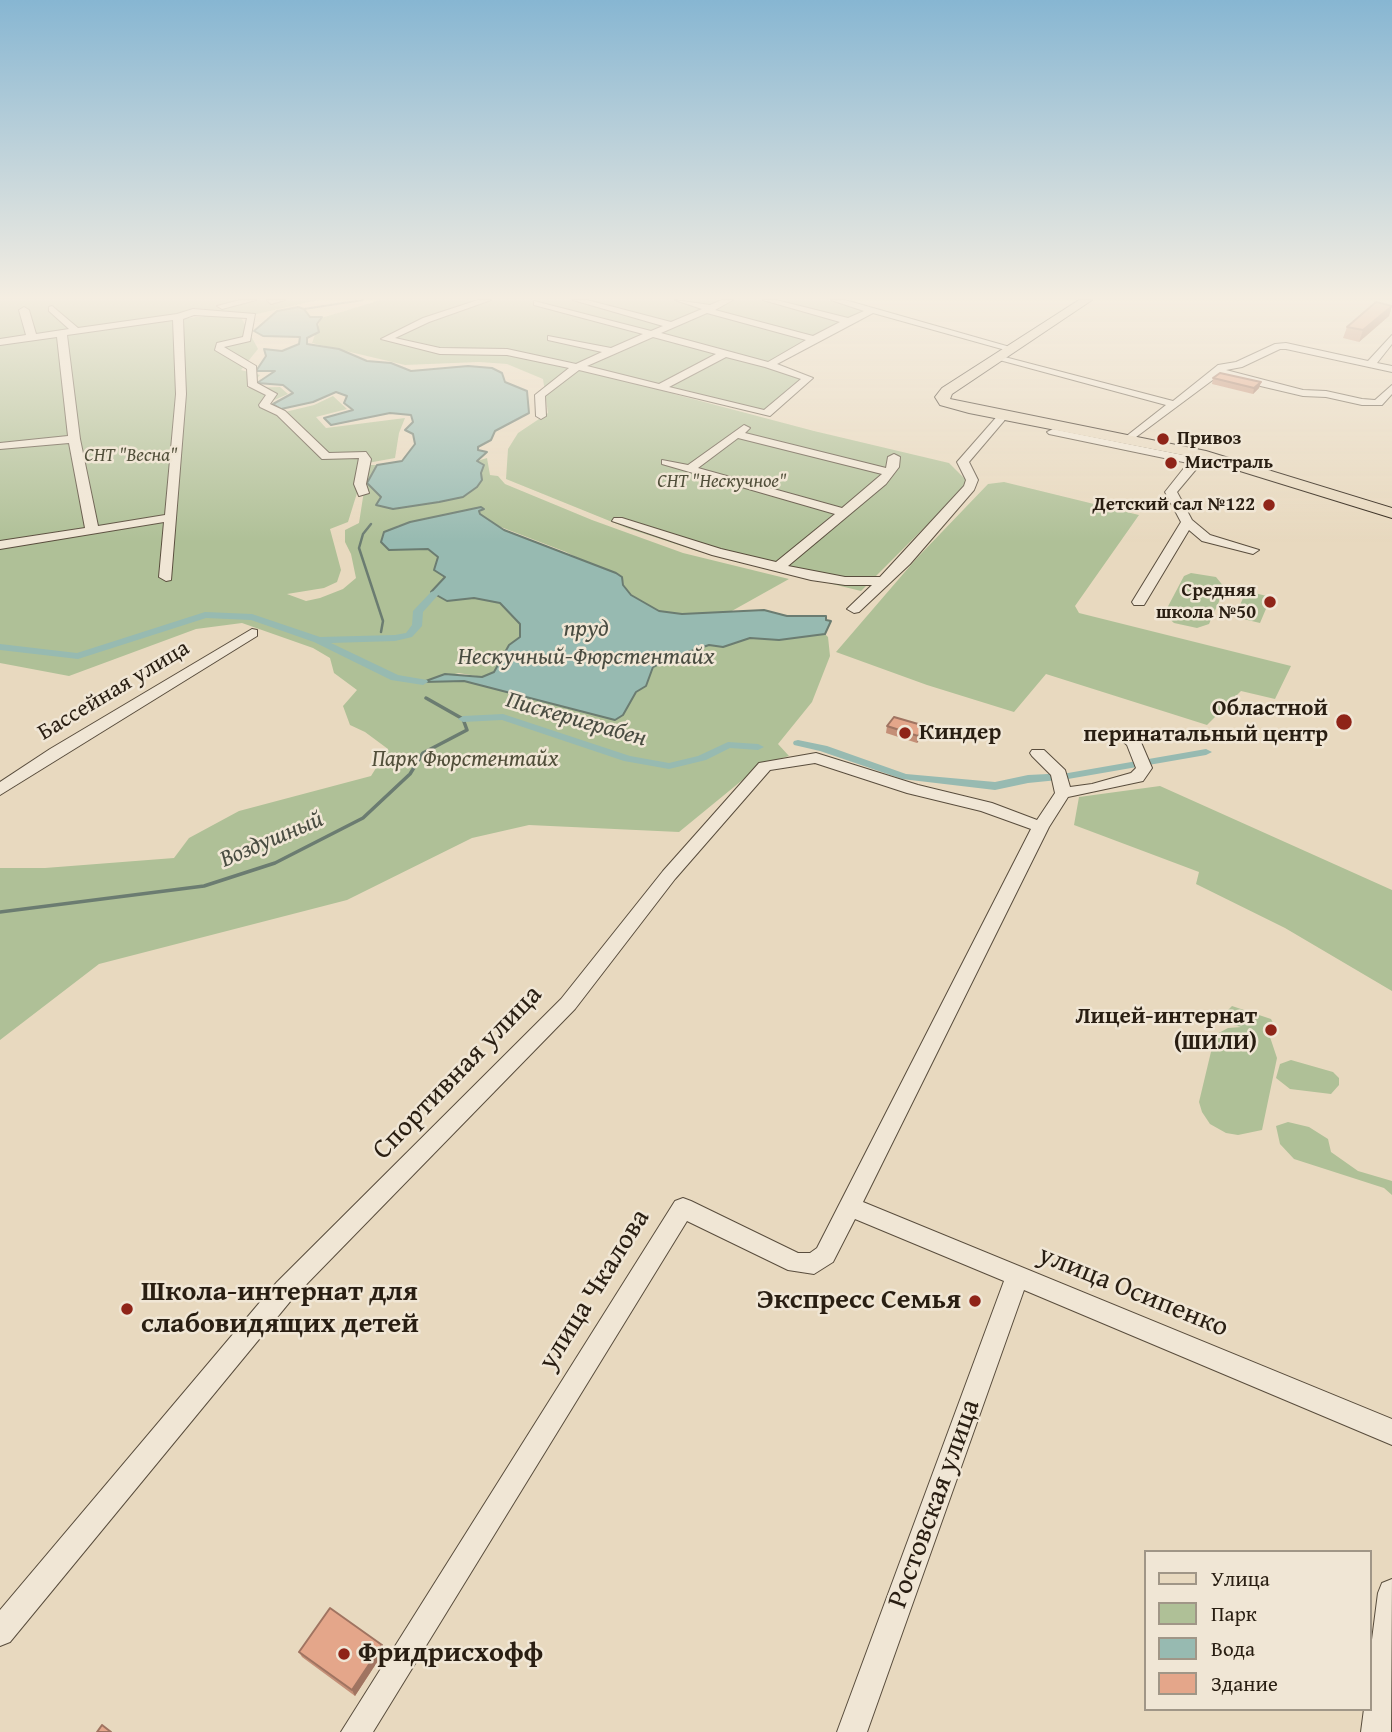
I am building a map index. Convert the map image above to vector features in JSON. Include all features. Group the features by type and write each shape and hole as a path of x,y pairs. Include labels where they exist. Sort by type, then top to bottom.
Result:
{"main road":[{"path":"962,381 942,397 948,404 1199,457 1392,513"}],"street":[{"path":"67,381 74,439 92,529"},
{"path":"166,577 180,381"},
{"path":"253,381 253,384 272,394 264,405 281,413 326,457 362,454 365,458 360,484 363,493"},
{"path":"541,416 540,396 560,381"},
{"path":"635,381 766,414 805,381"},
{"path":"661,387 673,381"},
{"path":"1084,381 1172,404"},
{"path":"1128,440 1203,381"},
{"path":"1256,381 1303,393 1378,403 1392,388"},
{"path":"854,609 905,561 970,487 972,480 963,462 1004,415"},
{"path":"688,469 747,426"},
{"path":"1053,432 1199,457 1171,492 1187,522 1206,538 1253,550"},
{"path":"737,434 888,472"},
{"path":"0,446 74,439"},
{"path":"778,567 888,472 894,457"},
{"path":"666,462 842,512"},
{"path":"0,545 169,518"},
{"path":"618,521 717,552 811,576 845,581 883,581"},
{"path":"1139,601 1187,522"},
{"name":"Бассейная улица","path":"0,790 56,752 252,633"},
{"path":"1038,753 1061,782 1092,789 1137,777 1142,764 1134,743 1127,738"},
{"name":"Спортивная улица","path":"0,1632 285,1290 568,1004 669,875 765,766 816,758 913,789 986,807 1041,827"},
{"name":"улица Чкалова","path":"356,1732 683,1208 796,1263 814,1264 825,1255 1041,827 1061,782"},
{"name":"улица Осипенко","path":"851,1206 1392,1432"},
{"name":"Ростовская улица","path":"852,1732 1017,1277"},
{"path":"1376,1732 1392,1594"}],"green space":[{"name":"Парк Фюрстентайх","path":"0,381 254,381 247,388 280,387 288,394 265,404 281,413 314,405 333,396 347,409 316,417 326,428 405,418 399,433 395,458 362,464 348,522 330,529 341,570 337,582 324,588 287,594 306,601 343,589 356,578 351,554 345,542 345,530 359,523 368,465 377,465 367,483 381,498 408,507 467,495 477,487 480,477 477,461 487,458 490,475 498,476 505,484 592,520 683,553 789,579 730,612 682,614 659,611 631,595 624,588 623,581 566,552 493,524 480,514 481,507 410,522 397,526 389,550 429,549 438,557 446,577 431,591 447,601 474,598 500,603 520,624 521,631 520,637 509,645 494,672 482,677 459,673 424,681 464,681 532,699 623,715 636,692 646,686 653,667 709,644 723,647 750,638 779,640 825,634 828,637 830,656 812,702 778,744 789,756 762,764 679,832 529,825 472,838 347,900 99,964 0,1040 0,868 45,868 174,858 189,838 239,811 371,776 388,749 350,725 343,706 357,690 334,673 330,658 313,648 242,623 196,629 69,676 0,663"},
{"name":"СНТ \"Нескучное\"","path":"543,381 802,381 762,413 677,392 674,394 949,463 969,483 861,591 697,551 627,528 506,479 508,449 518,433 548,413"},
{"path":"1004,482 1139,515 1075,606 1079,613 1291,666 1275,699 1241,691 1207,725 1046,674 1014,712 927,685 836,652 916,559 988,484"},
{"path":"1191,573 1216,577 1225,588 1209,624 1197,628 1174,623 1164,614 1184,576"},
{"path":"1246,591 1271,597 1260,623 1235,617"},
{"path":"1160,786 1392,890 1392,991 1285,928 1196,884 1199,872 1074,825 1079,797"},
{"path":"1232,1006 1271,1019 1275,1027 1270,1037 1277,1058 1262,1130 1238,1135 1226,1133 1210,1124 1199,1102 1215,1035 1228,1028 1241,1027 1234,1025 1227,1017"},
{"path":"1291,1060 1333,1072 1339,1078 1339,1085 1331,1094 1290,1089 1276,1078 1280,1064"},
{"path":"1288,1122 1309,1127 1328,1139 1331,1152 1358,1171 1392,1181 1392,1195 1384,1188 1294,1159 1280,1144 1276,1126"}],"water":[{"path":"260,381 505,381 527,391 529,413 495,431 491,440 478,447 478,450 487,452 477,461 484,465 482,480 463,497 393,509 376,505 381,497 367,483 377,465 402,461 415,444 413,434 405,430 413,422 411,415 390,413 331,425 324,418 353,410 344,403 347,396 336,392 313,402 281,409 273,404 293,393 283,385 257,383"},
{"name":"пруд Нескучный-Фюрстентайх","path":"481,507 484,509 479,511 480,514 504,530 616,573 622,577 623,585 631,595 659,611 682,614 764,610 787,616 826,616 826,620 831,621 825,634 779,640 750,638 723,647 709,645 673,657 653,667 646,686 636,692 623,715 615,720 464,681 423,682 445,674 482,677 494,672 509,645 520,637 520,624 500,603 474,598 447,601 431,592 445,577 434,570 438,557 428,549 389,550 381,542 384,532 410,522"}],"building":[{"path":"1225,381 1261,382 1254,388"},
{"path":"894,717 925,726 918,736 887,726"},
{"name":"Фридрисхофф","path":"330,1608 382,1645 352,1690 299,1652"},
{"path":"102,1725 111,1732 97,1732"}],"waterway":[{"name":"Воздушный","path":"371,524 363,534 359,548 383,621 381,632"},
{"path":"322,640 395,638 409,635 417,626 418,611 434,594"},
{"path":"0,647 78,656 205,615 252,617 318,640 395,678 423,682"},
{"name":"Воздушный","path":"0,912 204,886 275,863 363,818 410,774 423,753 467,730 463,719 426,698"},
{"name":"Пискериграбен","path":"463,719 503,717 628,759 669,766 702,758 728,745 758,747"},
{"name":"Пискериграбен","path":"798,743 823,748 902,776"},
{"name":"Пискериграбен","path":"909,777 995,786 1206,752"}],"place":[{"name":"Привоз","path":"1163,439"},
{"name":"Мистраль","path":"1171,463"},
{"name":"Детский сал №122","path":"1269,505"},
{"name":"Средняя школа №50","path":"1270,602"},
{"name":"Областной перинатальный центр","path":"1344,722"},
{"name":"Киндер","path":"905,733"},
{"name":"Лицей-интернат (ШИЛИ)","path":"1271,1030"},
{"name":"Экспресс Семья","path":"975,1301"},
{"name":"Школа-интернат для слабовидящих детей","path":"127,1309"},
{"name":"Фридрисхофф","path":"344,1654"}],"park label":[{"name":"СНТ \"Весна\"","path":"131,456"}]}
